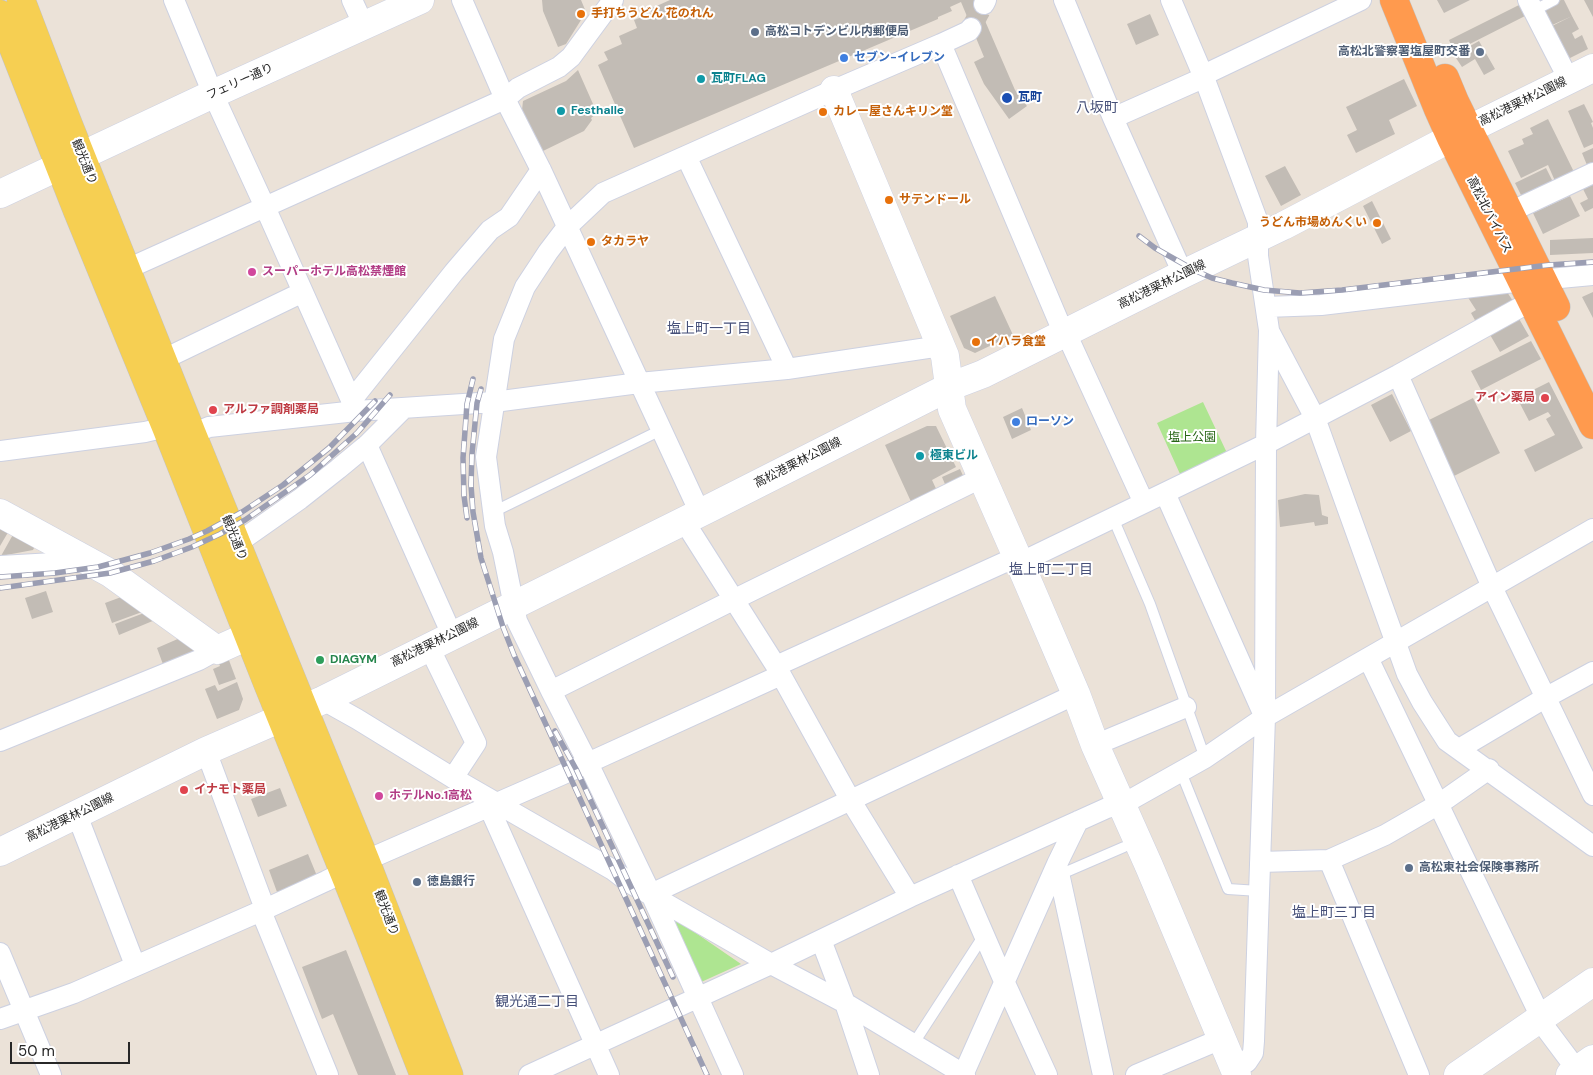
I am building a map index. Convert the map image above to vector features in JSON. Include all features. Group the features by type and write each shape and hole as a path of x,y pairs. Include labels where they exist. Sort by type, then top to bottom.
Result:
{"highway":[{"name":"高松北バイパス","path":"1394,0 1438,109 1460,133 1510,212 1533,287 1593,382"},
{"name":"高松北バイパス","path":"1414,0 1455,102 1460,133 1533,287 1593,426"}],"main road":[{"name":"観光通り","path":"21,0 70,161 166,427 248,636 302,709"},
{"name":"観光通り","path":"0,14 70,161 127,269 302,709 424,1075"},
{"name":"観光通り","path":"355,867 449,1075"}],"street":[{"path":"174,0 213,94 354,406"},
{"path":"352,0 364,26"},
{"name":"フェリー通り","path":"0,194 420,0"},
{"path":"462,0 505,99 568,227 660,430 692,517 734,598 779,671 851,801 910,897"},
{"path":"127,269 505,99 518,88 559,67 571,58 613,0"},
{"path":"1064,0 1113,118 1183,274"},
{"path":"834,90 945,356 952,409 1076,694 1095,745 1236,1072 1247,1062 1253,1053 1265,717 1266,444 1269,330 1258,256 1258,222 1204,76 1171,0"},
{"path":"1113,118 1194,82 1212,71 1361,0"},
{"path":"1530,5 1568,80"},
{"path":"733,1075 651,894 517,621 493,512 486,457 504,339 525,287 548,252 568,227 603,193 941,44 969,31 971,28"},
{"path":"941,44 1065,334 1144,503"},
{"name":"高松港栗林公園線","path":"0,852 206,751 302,709 692,517 948,387 982,374 1065,334 1258,238 1460,133 1593,68"},
{"path":"686,156 787,369"},
{"path":"354,406 454,272 490,230 509,217 541,170"},
{"path":"1510,212 1593,173"},
{"path":"1266,308 1533,287 1593,275"},
{"path":"0,1020 74,993 263,910 588,763 1003,563 1032,557 1266,444 1398,375 1519,308 1533,287"},
{"path":"162,360 303,292"},
{"path":"1269,330 1315,418 1407,674 1422,702 1447,741 1593,846"},
{"path":"192,434 209,427 354,406 404,408 494,402 639,383 787,369 941,346"},
{"path":"1398,375 1492,587 1593,795"},
{"path":"236,544 300,499 367,446 404,408"},
{"path":"0,452 145,432 166,427"},
{"path":"367,446 476,743 453,778"},
{"path":"551,691 734,598 983,477"},
{"path":"1165,493 1265,717"},
{"path":"0,513 110,573 217,650"},
{"path":"529,1075 771,964 958,875 1132,799 1205,758 1265,717 1593,529"},
{"path":"0,566 90,561"},
{"path":"0,740 199,660 248,636"},
{"path":"1368,658 1547,1030 1580,1068"},
{"path":"1459,749 1593,672"},
{"path":"651,894 1076,694"},
{"path":"1095,745 1186,707"},
{"path":"302,709 357,718 453,778 613,870 630,883 771,964 845,1002 964,1075 1004,981 1058,869 1078,821"},
{"path":"206,751 263,910 328,1075"},
{"path":"1260,862 1329,860 1385,835 1439,804 1489,770"},
{"path":"496,803 493,816 609,1075"},
{"path":"77,814 135,965"},
{"path":"1329,860 1420,1075"},
{"path":"1058,869 1103,1075"},
{"path":"958,875 1047,1075"},
{"path":"821,940 845,1002 869,1075"},
{"path":"0,952 50,1075"},
{"path":"1458,1075 1593,982"},
{"path":"1136,1075 1221,1039"}],"lane":[{"path":"1530,5 1554,0"},
{"path":"493,512 660,430"},
{"path":"1113,518 1150,604 1205,758"},
{"path":"1181,772 1228,889 1259,891"},
{"path":"1058,869 1124,847"},
{"path":"914,1043 985,934"}],"green space":[{"name":"塩上公園","path":"1203,402 1227,453 1180,474 1157,423"},
{"path":"674,918 741,964 699,983"}],"building":[{"path":"542,0 581,0 586,12 566,44 558,47 543,11"},
{"name":"瓦町FLAG","path":"670,0 976,0 1015,90 1027,106 1009,119 984,84 974,62 984,57 961,2 950,7 952,11 938,17 938,19 634,148 598,65 608,60 604,52 622,44 619,36 637,28 634,20 652,13 650,9"},
{"path":"1437,0 1470,0 1444,13"},
{"path":"1564,0 1572,16 1548,27 1540,11"},
{"path":"1584,0 1593,0 1593,17"},
{"path":"1521,4 1527,15 1454,52 1449,40"},
{"path":"1150,14 1159,35 1136,45 1127,24"},
{"path":"1572,16 1579,29 1572,33 1575,39 1582,35 1588,49 1564,61 1548,28"},
{"path":"1479,41 1495,69 1484,75 1475,59 1462,67 1454,55"},
{"path":"578,70 597,113 591,118 592,120 584,131 543,151 522,110 523,101 566,81"},
{"path":"1404,79 1417,106 1389,120 1395,134 1356,153 1347,135 1357,130 1346,107"},
{"path":"1584,104 1593,122 1591,123 1593,128 1593,144 1584,148 1568,111"},
{"path":"1548,119 1574,172 1555,181 1548,165 1521,178 1508,151 1524,144 1522,139 1533,134 1530,128"},
{"path":"1593,148 1593,168 1589,170 1582,153"},
{"path":"1285,166 1301,195 1281,206 1265,176"},
{"path":"1546,168 1555,186 1524,201 1515,183"},
{"path":"1593,182 1593,208 1585,212 1580,203 1588,199 1582,187"},
{"path":"1570,196 1580,216 1543,234 1533,213"},
{"name":"うどん市場めんくい","path":"1372,201 1391,239 1382,244 1363,206"},
{"path":"1593,238 1593,253 1550,255 1550,240"},
{"path":"1507,292 1513,301 1476,322 1471,313 1476,310 1467,296"},
{"path":"1593,292 1593,318 1582,297"},
{"path":"995,296 1013,335 975,353 964,348 950,316"},
{"path":"1518,317 1529,336 1500,352 1489,333"},
{"path":"1531,341 1541,359 1481,390 1471,371"},
{"path":"1549,382 1583,448 1535,472 1524,450 1555,435 1546,419 1551,416 1548,412 1529,421 1517,398"},
{"path":"1392,394 1411,431 1390,442 1371,405"},
{"path":"1473,398 1500,453 1454,476 1427,421"},
{"path":"1022,408 1031,430 1012,439 1003,417"},
{"name":"極東ビル","path":"927,426 936,426 956,467 932,480 938,493 913,506 885,445"},
{"path":"960,469 965,480 947,489 942,477"},
{"path":"1305,494 1319,495 1322,515 1328,517 1328,524 1315,526 1314,522 1280,527 1278,500"},
{"path":"0,524 10,529 0,546"},
{"path":"15,531 36,544 33,550 1,556"},
{"path":"46,591 53,612 32,619 25,598"},
{"path":"124,596 142,612 112,623 105,603"},
{"path":"144,613 155,620 119,635 115,624"},
{"path":"180,638 196,651 164,667 157,648"},
{"path":"227,655 236,679 219,685 213,669 220,666 217,659"},
{"path":"237,682 243,699 239,710 217,719 205,689 215,685 218,691"},
{"path":"280,788 287,806 258,817 251,799"},
{"path":"308,854 317,876 277,892 269,870"},
{"path":"346,950 396,1075 358,1075 333,1014 322,1019 302,967"}],"tunnel":[{"path":"971,28 984,4"}],"railway":[{"path":"1139,236 1155,248 1212,278 1264,290 1300,293 1342,290 1549,265 1593,262"},
{"path":"467,518 464,496 463,458 467,404 473,379"},
{"path":"481,389 477,403 472,454 471,485 473,512 481,558 503,627 514,655 707,1075"},
{"path":"0,588 110,573 154,561 220,534 245,520 310,475 357,433 390,395"},
{"path":"0,577 55,573 98,567 150,553 207,531 242,512 283,485 329,448 375,401"},
{"path":"555,731 576,769 673,977"}],"place":[{"name":"手打ちうどん 花のれん","path":"581,14"},
{"name":"高松コトデンビル内郵便局","path":"755,32"},
{"name":"高松北警察署塩屋町交番","path":"1480,52"},
{"name":"セブン-イレブン","path":"844,58"},
{"name":"瓦町FLAG","path":"701,79"},
{"name":"瓦町","path":"1007,98"},
{"name":"Festhalle","path":"561,111"},
{"name":"カレー屋さんキリン堂","path":"823,112"},
{"name":"サテンドール","path":"889,200"},
{"name":"うどん市場めんくい","path":"1377,223"},
{"name":"タカラヤ","path":"591,242"},
{"name":"スーパーホテル高松禁煙館","path":"252,272"},
{"name":"イハラ食堂","path":"976,342"},
{"name":"アイン薬局","path":"1545,398"},
{"name":"アルファ調剤薬局","path":"213,410"},
{"name":"ローソン","path":"1016,422"},
{"name":"極東ビル","path":"920,456"},
{"name":"DIAGYM","path":"320,660"},
{"name":"イナモト薬局","path":"184,790"},
{"name":"ホテルNo.1高松","path":"379,796"},
{"name":"高松東社会保険事務所","path":"1409,868"},
{"name":"徳島銀行","path":"417,882"}],"district":[{"name":"八坂町","path":"1097,108"},
{"name":"塩上町一丁目","path":"709,329"},
{"name":"塩上町二丁目","path":"1051,570"},
{"name":"塩上町三丁目","path":"1334,913"},
{"name":"観光通二丁目","path":"537,1002"}]}
